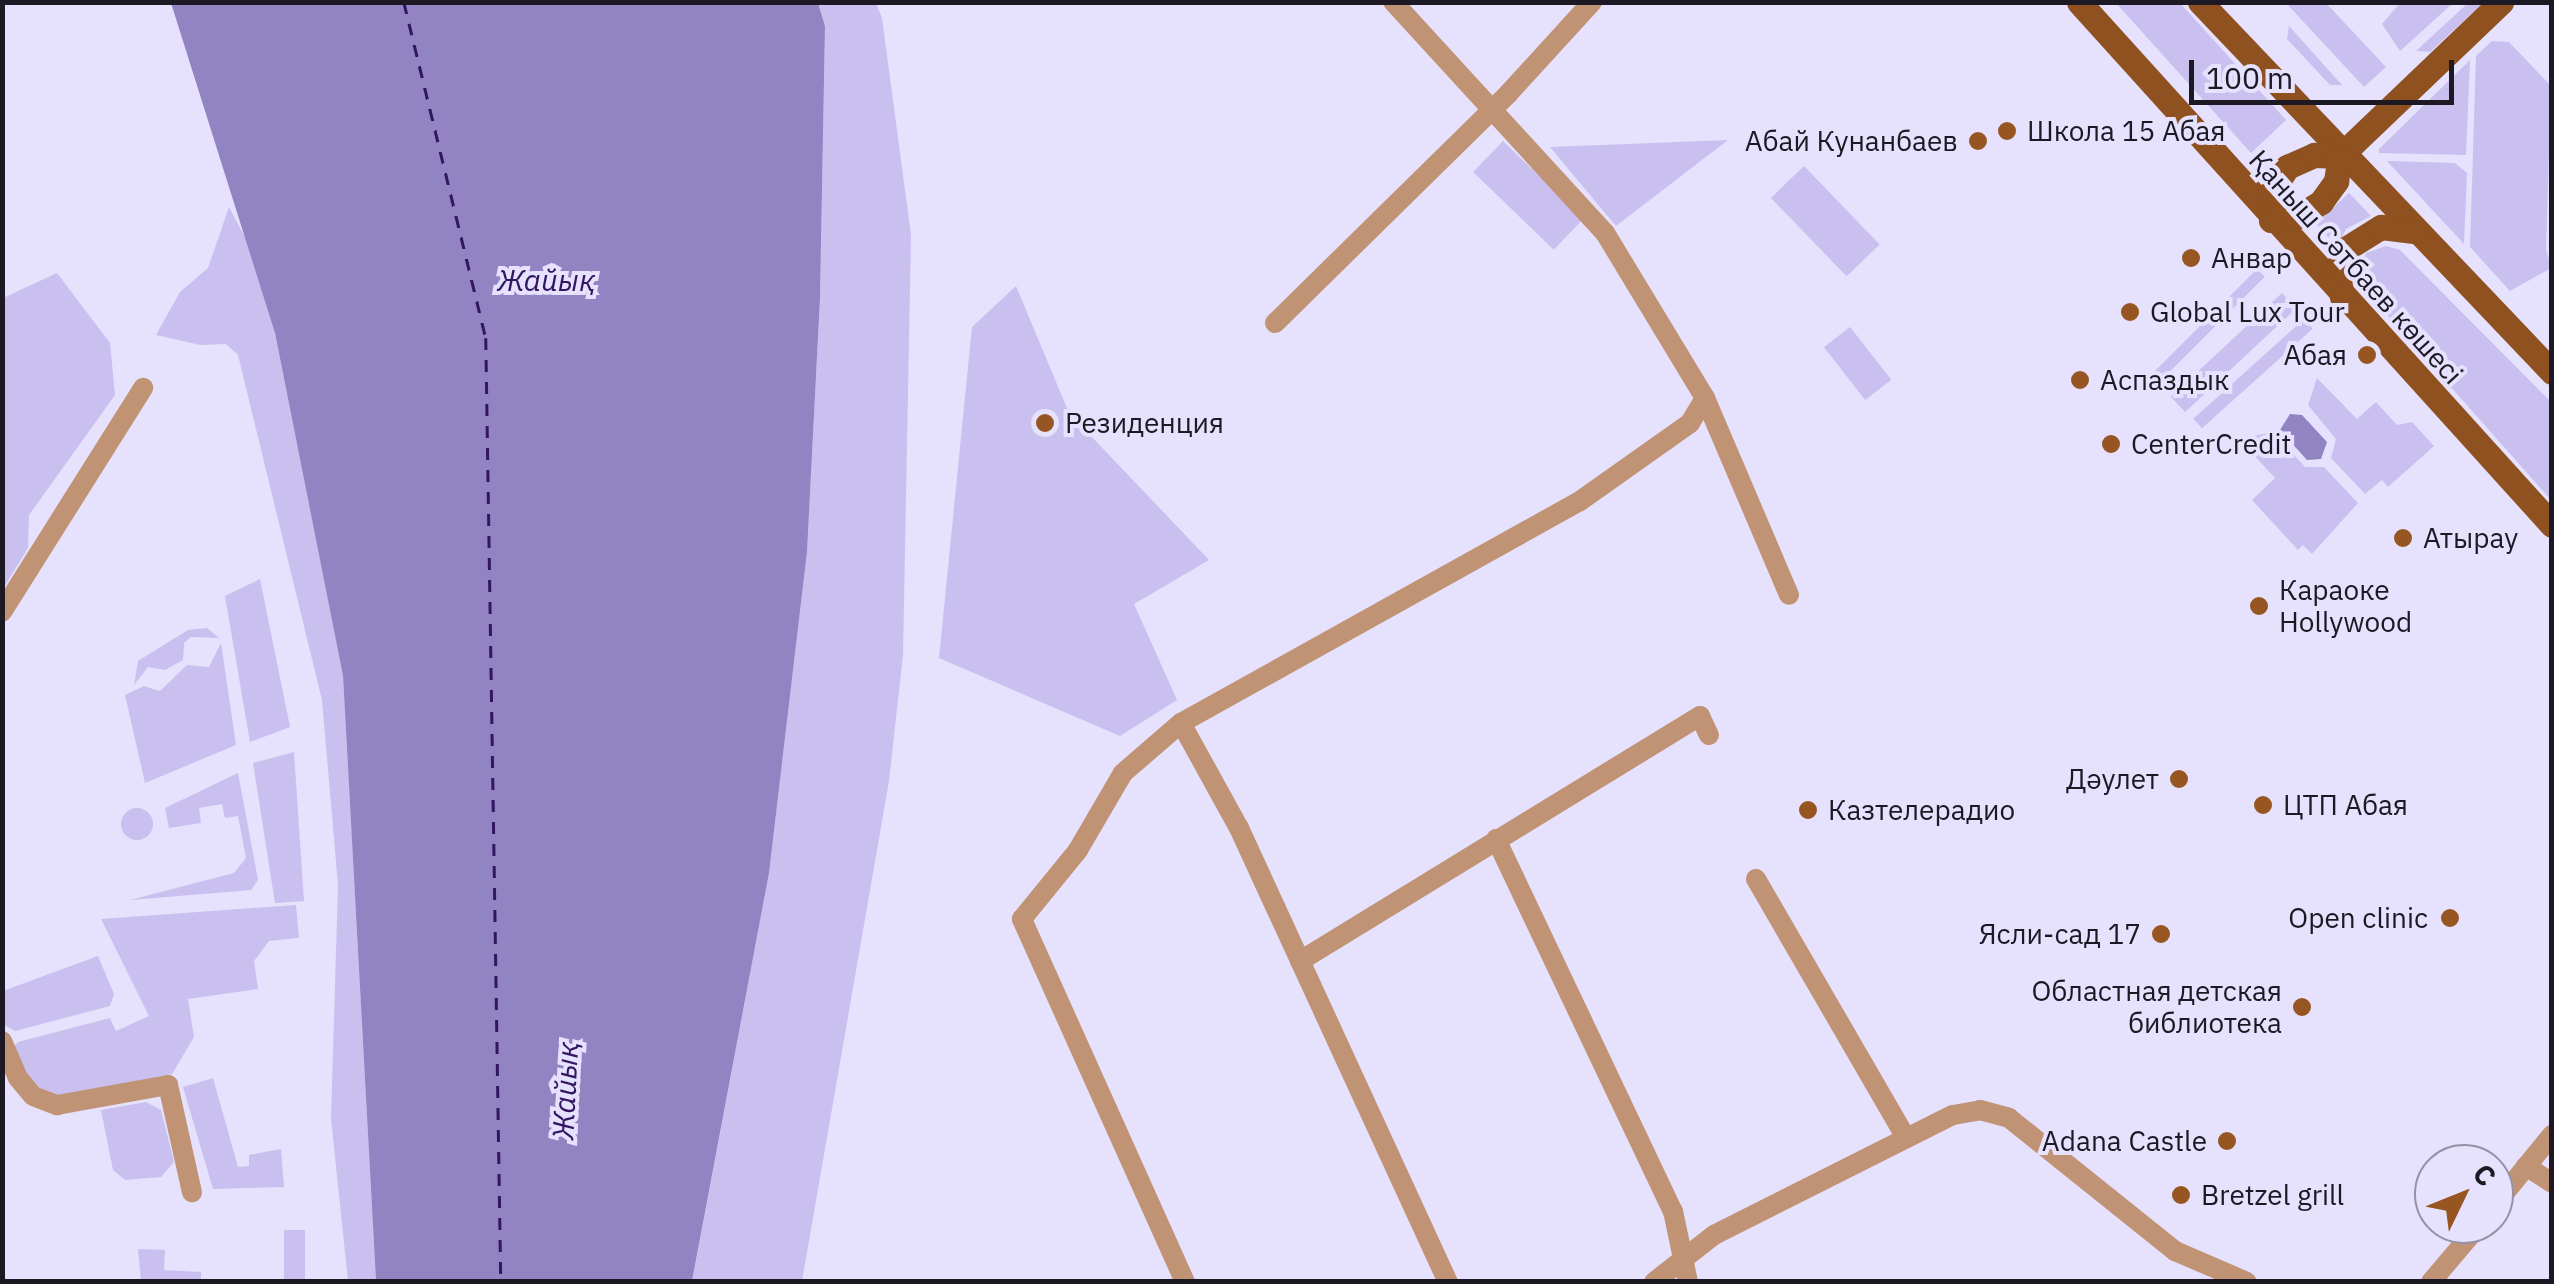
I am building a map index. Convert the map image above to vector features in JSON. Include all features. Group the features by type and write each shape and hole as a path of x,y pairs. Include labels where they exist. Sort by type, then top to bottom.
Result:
{"main road":[{"name":"Қаныш Сәтбаев көшесі","path":"2079,2 2272,220 2552,525"},
{"path":"2200,2 2340,156 2552,372"},
{"path":"2340,156 2314,155 2287,167 2272,190 2272,220 2298,216 2321,202 2336,181 2340,156 2501,2"},
{"path":"2342,297 2337,268 2347,248 2381,227 2414,231"}],"street":[{"path":"1392,2 1494,107 1606,233 1705,398 1789,595"},
{"path":"1275,322 1494,107 1592,2"},
{"path":"2,612 143,388"},
{"path":"1184,1282 1022,919 1044,886 1078,850 1123,772 1181,724 1580,501 1690,423 1705,398"},
{"path":"1300,961 1700,716 1709,735"},
{"path":"1181,724 1239,828 1448,1282"},
{"path":"1496,839 1674,1212 1686,1254 1688,1282"},
{"path":"1756,879 1906,1138"},
{"path":"2,1041 18,1078 33,1096 56,1105 168,1085 192,1192"},
{"path":"1654,1282 1686,1254 1906,1138 1980,1110 2009,1118 2175,1251 2247,1282"},
{"path":"2514,1181 2552,1135"},
{"path":"2526,1166 2552,1184"},
{"path":"2431,1282 2463,1244"}],"shaded area":[{"path":"2400,2 2453,3 2400,51 2382,24"},
{"path":"818,3 876,3 882,18 911,235 903,655 889,781 802,1281 692,1282 769,873 807,552 820,298 825,26"},
{"path":"2116,3 2180,3 2286,120 2251,153"},
{"path":"2286,3 2326,3 2386,67 2364,87"},
{"path":"2468,3 2483,3 2430,52 2416,51"},
{"path":"2289,26 2342,85 2330,85 2287,39"},
{"path":"2492,41 2509,42 2551,86 2546,249 2551,268 2510,291 2470,247 2476,56"},
{"path":"2470,60 2466,155 2379,153 2379,149"},
{"path":"1728,140 1616,226 1550,147"},
{"path":"1503,141 1584,219 1554,250 1473,172"},
{"path":"2387,161 2455,163 2467,173 2464,244"},
{"path":"1804,166 1880,244 1847,276 1771,198"},
{"path":"2349,193 2371,216 2346,229 2337,247 2316,224"},
{"path":"229,207 251,249 275,333 343,676 376,1281 348,1281 331,1119 338,885 322,700 238,355 226,344 200,345 156,335 180,292 208,268"},
{"path":"2386,246 2400,250 2551,402 2551,500 2356,280 2366,253"},
{"path":"2257,269 2265,277 2159,383 2151,375"},
{"path":"57,273 110,343 115,395 29,515 28,548 3,589 3,298"},
{"path":"1016,286 1069,413 1209,560 1134,604 1177,700 1120,736 939,658 972,327"},
{"path":"2282,293 2296,308 2185,412 2171,397"},
{"path":"2304,319 2313,329 2202,428 2193,419"},
{"path":"1850,327 1891,380 1865,400 1824,347"},
{"path":"2317,378 2357,419 2376,402 2397,425 2412,422 2434,446 2388,487 2382,480 2365,494 2331,458 2336,439 2308,405"},
{"path":"2273,432 2305,467 2324,467 2358,503 2312,554 2303,545 2298,550 2252,500 2275,478 2250,451 2254,436"},
{"path":"260,579 290,727 250,742 225,596"},
{"path":"207,628 219,638 191,637 184,643 183,660 165,670 148,667 134,685 138,661 188,630"},
{"path":"221,643 236,745 145,783 125,695 144,686 160,691 187,665 209,667"},
{"path":"294,752 304,901 275,903 253,763"},
{"path":"238,773 258,880 251,890 130,900 234,873 246,858 238,816 225,818 222,804 199,808 201,823 169,828 165,808"},
{"path":"137,808 148,813 153,824 148,835 137,840 126,835 121,824 126,813"},
{"path":"296,905 299,938 269,941 254,961 258,989 188,999 194,1037 172,1074 63,1097 46,1095 26,1076 14,1046 18,1042 110,1018 116,1031 149,1016 101,919"},
{"path":"98,956 114,994 110,1006 15,1031 4,1025 3,991"},
{"path":"213,1078 238,1167 249,1166 249,1155 281,1149 284,1187 213,1189 183,1087"},
{"path":"146,1102 161,1110 174,1162 161,1177 125,1180 113,1170 101,1110"},
{"path":"284,1230 305,1230 305,1281 284,1281"},
{"path":"138,1249 165,1250 164,1270 201,1272 201,1281 141,1281"}],"water":[{"name":"Жайық","path":"171,3 818,3 825,26 820,298 807,552 769,873 692,1281 376,1281 343,676 275,333"},
{"path":"2290,414 2302,415 2327,442 2321,459 2307,460 2280,430"}],"ferry route":[{"path":"404,2 486,338 501,1282"}],"place":[{"name":"Школа 15 Абая","path":"2007,131"},
{"name":"Абай Кунанбаев","path":"1978,141"},
{"name":"Анвар","path":"2191,258"},
{"name":"Global Lux Tour","path":"2130,312"},
{"name":"Абая","path":"2367,355"},
{"name":"Аспаздык","path":"2080,380"},
{"name":"Резиденция","path":"1045,423"},
{"name":"CenterCredit","path":"2111,444"},
{"name":"Атырау","path":"2403,538"},
{"name":"Караоке Hollywood","path":"2259,606"},
{"name":"Дәулет","path":"2179,779"},
{"name":"ЦТП Абая","path":"2263,805"},
{"name":"Казтелерадио","path":"1808,810"},
{"name":"Open clinic","path":"2450,918"},
{"name":"Ясли-сад 17","path":"2161,934"},
{"name":"Областная детская библиотека","path":"2302,1007"},
{"name":"Adana Сastle","path":"2227,1141"},
{"name":"Bretzel grill","path":"2181,1195"}]}
